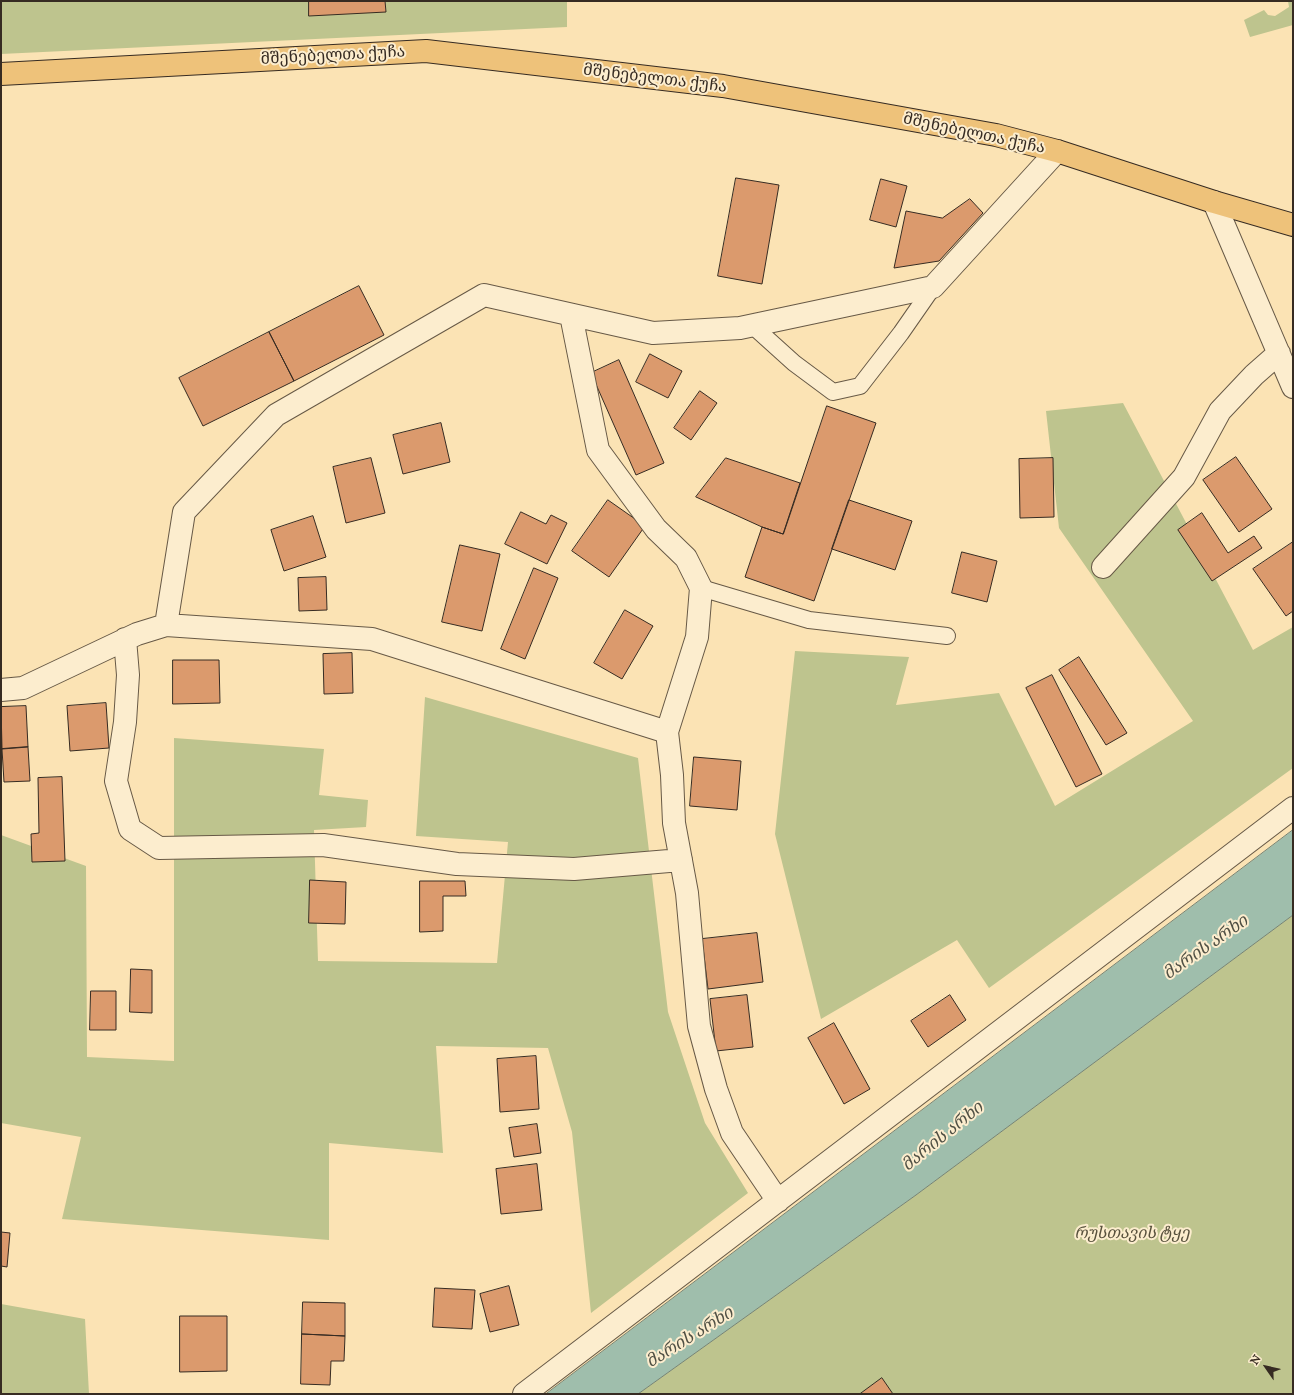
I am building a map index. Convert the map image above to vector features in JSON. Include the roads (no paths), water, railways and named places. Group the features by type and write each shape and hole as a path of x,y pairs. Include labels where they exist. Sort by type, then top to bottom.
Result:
{"main road":[{"name":"მშენებელთა ქუჩა","path":"1,74 426,51 722,86 996,136 1057,151 1214,202 1293,225"}],"street":[{"path":"166,624 184,512 276,415 484,295 653,334 753,326 933,287 1057,151"},
{"path":"1214,202 1293,387"},
{"path":"571,315 598,450 656,529 686,558 701,588 697,637 667,732 672,775 674,823 688,893 699,1026 716,1089 732,1133 778,1201"},
{"path":"1103,567 1184,477 1220,411 1254,374 1278,353"},
{"path":"1,690 22,688 125,639 166,624 372,638 667,732"},
{"path":"125,639 128,675 125,722 116,781 130,829 159,848 323,846 457,864 574,869 681,860"},
{"path":"524,1394 1293,808"}],"lane":[{"path":"753,326 794,364 833,392 860,386 901,334 933,287"},
{"path":"701,588 809,620 947,636"}],"water":[{"name":"მარის არხი","path":"1293,830 1293,915 916,1195 638,1394 546,1394"}],"park label":[{"name":"რუსთავის ტყე","path":"1132,1234"}]}
